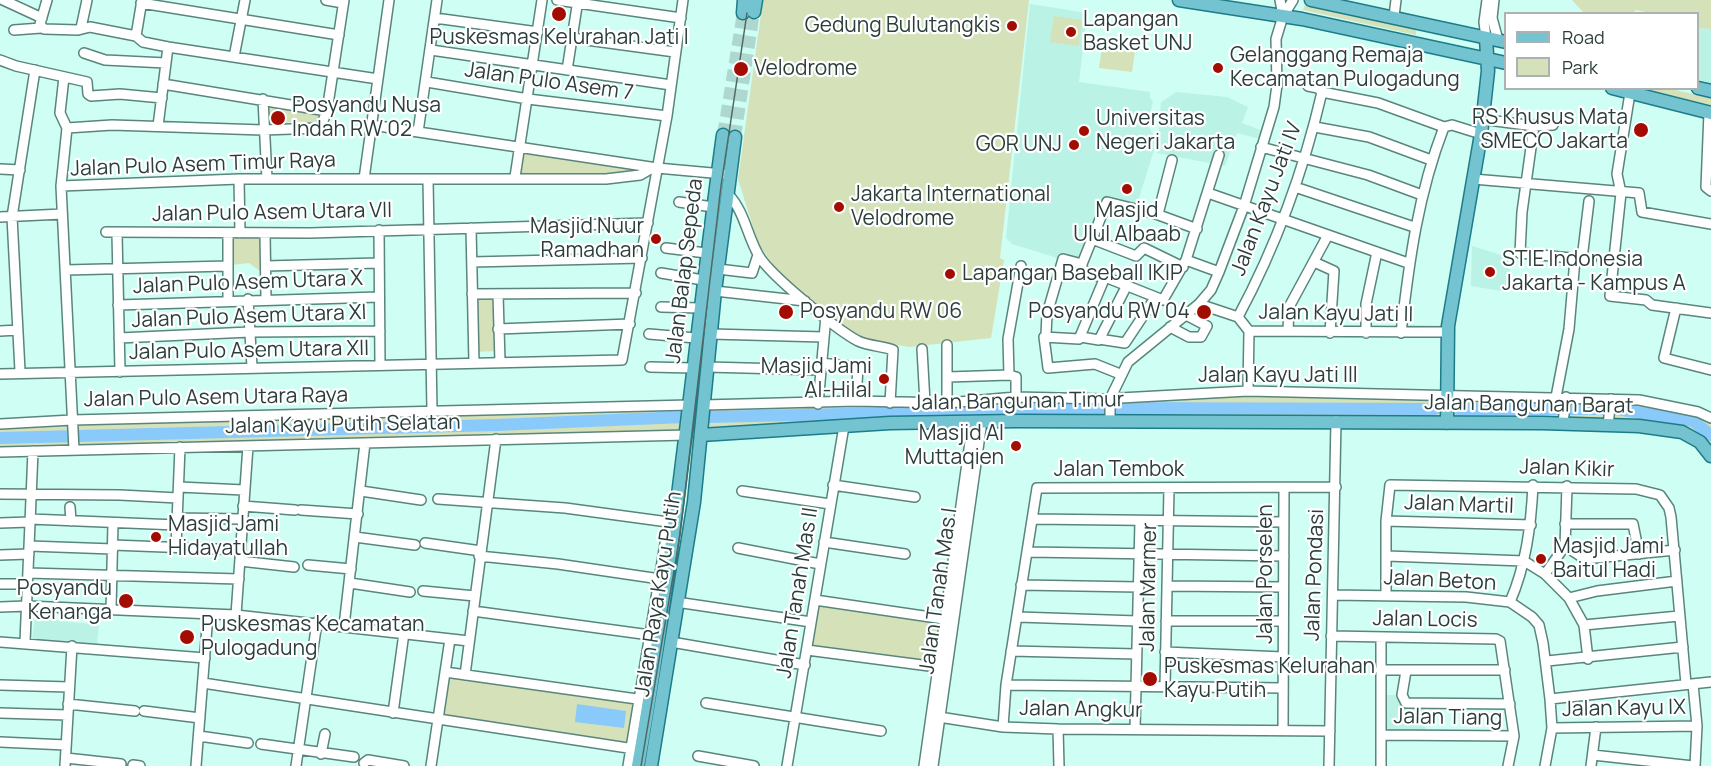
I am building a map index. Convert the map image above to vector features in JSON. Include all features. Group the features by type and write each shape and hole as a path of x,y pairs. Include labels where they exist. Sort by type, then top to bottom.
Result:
{"main road":[{"path":"1179,0 1283,16 1497,61"},
{"path":"1311,0 1394,16 1496,40 1497,61 1488,120 1481,134"},
{"path":"1447,422 1448,332 1481,134 1497,61"},
{"path":"1619,90 1710,113"},
{"name":"Jalan Balap Sepeda","path":"687,432 699,308 717,173 729,136 730,175 715,291 702,431"},
{"path":"696,338 711,337"},
{"name":"Jalan Bangunan Timur","path":"702,431 977,421 1110,419 1336,421"},
{"name":"Jalan Bangunan Barat","path":"1336,421 1447,422 1564,419 1609,421 1682,432 1691,435 1710,451"},
{"name":"Jalan Raya Kayu Putih","path":"651,766 694,502 702,431"},
{"name":"Jalan Raya Kayu Putih","path":"638,766 636,749 661,623 687,432"},
{"path":"661,623 674,625"}],"street":[{"path":"3,0 41,23 59,30 90,27 136,36 143,42 168,47 378,79"},
{"path":"41,23 47,0"},
{"path":"81,28 87,0"},
{"path":"234,57 244,0"},
{"path":"67,128 158,126 263,130 317,129 323,123 327,111 344,1 326,0"},
{"path":"364,179 389,0"},
{"path":"418,132 437,0"},
{"path":"515,177 542,0"},
{"path":"557,0 578,1 681,18"},
{"path":"498,329 630,324 655,168 667,116 683,0"},
{"path":"1280,0 1283,16"},
{"path":"1110,419 1110,400 1120,374 1136,354 1199,304 1211,290 1219,272 1244,206 1276,97 1276,39 1283,16 1293,0"},
{"path":"1394,16 1396,0"},
{"path":"1487,0 1484,22 1496,40"},
{"path":"1494,0 1492,18 1496,40"},
{"path":"567,70 578,1"},
{"path":"136,36 142,2 339,35"},
{"path":"435,18 538,32"},
{"path":"14,30 41,23"},
{"path":"572,38 675,52"},
{"path":"158,126 168,47"},
{"path":"431,50 671,85"},
{"path":"84,53 105,60 166,63"},
{"path":"2,60 87,82 88,94 91,96 120,94 162,98"},
{"path":"20,371 12,217 35,70"},
{"path":"61,186 67,128 60,112 64,77"},
{"name":"Jalan Pulo Asem 7","path":"427,82 528,99 667,116"},
{"path":"164,84 327,111"},
{"path":"1308,86 1318,88 1322,92 1377,103 1444,127 1452,124 1481,134"},
{"name":"Jalan Kayu Jati IV","path":"1238,317 1263,268 1305,161 1322,92"},
{"path":"1630,93 1617,174 1621,193 1610,296 1646,300 1652,305 1711,314"},
{"path":"263,99 267,179"},
{"path":"1710,113 1706,188 1711,191"},
{"path":"1488,120 1534,126 1553,125"},
{"path":"372,125 521,145 655,168 730,175"},
{"path":"1534,126 1521,220 1520,254 1582,259"},
{"path":"1315,127 1369,137 1431,160"},
{"path":"1401,333 1414,227 1431,160 1444,127"},
{"path":"1261,147 1305,161 1368,176 1422,195"},
{"path":"1197,229 1158,214 1107,202 1082,264 1082,270 1127,285 1155,298 1165,299 1185,264 1197,229 1219,155"},
{"path":"1158,214 1172,160"},
{"name":"Jalan Pulo Asem Timur Raya","path":"74,450 61,186 239,179 515,177 606,179 640,175 655,168"},
{"path":"0,170 20,170"},
{"path":"239,179 240,233"},
{"path":"428,179 432,411"},
{"path":"1473,179 1640,194 1642,212 1711,224"},
{"path":"1295,187 1414,227"},
{"path":"1208,193 1408,263"},
{"path":"728,194 739,209 758,255 768,268 805,301 858,341 893,350 890,403"},
{"path":"1564,419 1563,400 1570,321 1582,259 1589,201"},
{"path":"679,202 713,207"},
{"path":"0,218 62,214"},
{"name":"Jalan Pulo Asem Utara VII","path":"106,232 265,233 648,223"},
{"path":"471,228 474,363"},
{"path":"379,230 380,365"},
{"path":"117,233 120,372"},
{"path":"228,233 228,300"},
{"path":"265,233 266,299"},
{"path":"1288,331 1288,310 1328,235"},
{"path":"1092,238 1136,256 1144,248 1185,264 1219,272"},
{"path":"666,248 706,253"},
{"path":"1366,333 1366,304 1377,252"},
{"path":"718,269 752,273 758,255"},
{"path":"472,262 642,258"},
{"path":"1082,264 1063,259 1047,314 1046,335 1043,338 1048,368 1095,364 1120,374"},
{"path":"1314,262 1334,271 1330,333"},
{"path":"266,266 378,263"},
{"path":"65,270 228,266"},
{"path":"1009,375 1008,339 1021,266"},
{"path":"661,273 703,280"},
{"path":"1081,337 1104,278"},
{"path":"1099,339 1127,285"},
{"path":"715,291 805,301"},
{"path":"472,294 636,292"},
{"path":"498,294 500,362"},
{"name":"Jalan Pulo Asem Utara X","path":"118,305 248,299 379,297"},
{"path":"1046,335 1077,340 1081,337 1125,343 1155,298"},
{"path":"248,299 252,367"},
{"path":"1199,304 1238,317 1249,331"},
{"path":"661,307 699,308"},
{"path":"1676,308 1664,358 1711,370"},
{"path":"1170,327 1189,337 1201,336 1207,326 1186,315"},
{"path":"818,404 826,316"},
{"name":"Jalan Pulo Asem Utara XII","path":"0,374 20,371 69,373 252,367 621,361 624,358 630,324"},
{"path":"0,332 18,330"},
{"name":"Jalan Pulo Asem Utara XI","path":"119,338 250,332 380,331"},
{"name":"Jalan Kayu Jati II","path":"1248,392 1249,331 1448,332"},
{"path":"649,334 696,338"},
{"path":"711,337 824,337"},
{"path":"947,345 947,403"},
{"path":"922,349 925,403"},
{"path":"707,367 858,367 856,402"},
{"path":"650,368 693,368"},
{"path":"948,377 1009,375 1017,378 1016,398"},
{"name":"Jalan Kayu Jati III","path":"704,409 856,402 947,403 1016,398 1110,400 1248,392 1646,401 1698,412 1711,418"},
{"path":"1609,421 1611,402"},
{"name":"Jalan Pulo Asem Utara Raya","path":"0,424 72,428 432,411 689,408"},
{"name":"Jalan Tanah Mas I","path":"933,766 937,667 977,421"},
{"name":"Jalan Tanah Mas I","path":"933,766 977,421"},
{"name":"Jalan Pondasi","path":"1329,766 1336,421"},
{"name":"Jalan Tanah Mas II","path":"787,766 844,426"},
{"name":"Jalan Kayu Putih Selatan","path":"0,452 687,432"},
{"path":"465,675 496,439"},
{"path":"344,626 365,443"},
{"path":"236,615 248,446"},
{"path":"176,548 180,447"},
{"name":"Jalan Raya Kayu Putih","path":"644,700 650,635 668,522 685,450"},
{"path":"25,642 33,451"},
{"name":"Jalan Kikir","path":"1386,596 1386,521 1388,489 1391,484 1567,486 1636,489 1660,495 1669,508 1675,550 1679,616 1697,726 1694,766"},
{"path":"833,485 915,497"},
{"path":"1510,602 1524,561 1531,525 1533,485"},
{"path":"1545,574 1565,546 1567,486"},
{"path":"178,487 244,490"},
{"name":"Jalan Tembok","path":"1003,727 1011,651 1038,487 1284,489 1336,487"},
{"name":"Jalan Marmer","path":"1165,687 1169,488"},
{"name":"Jalan Porselen","path":"1283,730 1284,489"},
{"path":"361,491 422,500"},
{"path":"742,491 830,504"},
{"path":"0,494 178,498"},
{"path":"438,499 564,508 668,522"},
{"path":"70,507 70,521"},
{"path":"243,507 358,514"},
{"path":"0,523 70,521 113,523 243,519"},
{"path":"1032,519 1284,522"},
{"path":"1135,729 1140,521"},
{"name":"Jalan Martil","path":"1386,521 1531,525"},
{"path":"111,610 113,523"},
{"path":"1565,524 1633,524 1639,554"},
{"path":"355,537 415,545"},
{"path":"824,542 905,554"},
{"path":"425,543 480,554 660,579"},
{"path":"1565,546 1585,559 1675,550"},
{"path":"0,555 29,550 113,547 241,550"},
{"path":"738,548 820,564"},
{"path":"1028,552 1284,556"},
{"path":"1387,556 1524,561 1545,574 1569,598 1584,625 1588,659"},
{"path":"240,561 294,567"},
{"path":"308,565 351,569"},
{"path":"28,573 238,579"},
{"path":"1569,598 1598,591 1677,581"},
{"path":"350,583 410,592"},
{"path":"0,584 27,584"},
{"path":"1021,585 1139,587"},
{"path":"1167,586 1283,587"},
{"path":"423,591 475,596"},
{"name":"Jalan Beton","path":"1334,595 1466,597 1510,602 1532,617 1539,625 1550,699 1552,728 1545,766"},
{"path":"814,600 944,619"},
{"path":"683,603 811,622"},
{"path":"0,607 27,606 236,615 317,622 470,641"},
{"path":"473,611 650,635"},
{"path":"196,766 208,614"},
{"path":"1584,625 1679,616"},
{"path":"1018,617 1137,621"},
{"path":"1166,621 1283,621"},
{"path":"296,766 317,622"},
{"path":"393,713 404,633"},
{"name":"Jalan Locis","path":"1331,636 1496,639 1502,643 1514,736 1508,766"},
{"path":"1381,638 1381,766"},
{"path":"431,766 450,639"},
{"path":"0,642 25,642 205,658"},
{"path":"677,643 805,665"},
{"path":"72,646 66,762 121,764"},
{"path":"1546,661 1588,659 1683,647"},
{"path":"807,650 937,667"},
{"path":"1011,651 1136,654"},
{"path":"1166,652 1283,657"},
{"path":"1380,670 1505,670"},
{"path":"1406,671 1402,695 1406,703 1510,704"},
{"path":"445,672 644,700"},
{"path":"203,682 636,749"},
{"path":"1550,699 1711,682"},
{"path":"0,685 69,687"},
{"path":"1006,686 1283,688"},
{"path":"706,703 881,731"},
{"path":"68,704 200,718"},
{"path":"0,713 68,715"},
{"name":"Jalan Angkur","path":"939,717 1003,727 1058,729 1330,731"},
{"name":"Jalan Kayu IX","path":"1552,728 1697,726"},
{"path":"1591,766 1596,728"},
{"path":"1058,729 1059,766"},
{"path":"321,754 325,734"},
{"name":"Jalan Tiang","path":"1382,735 1514,736"},
{"path":"199,736 232,744 248,743"},
{"path":"0,742 66,745"},
{"path":"261,744 354,758"},
{"name":"Jalan Raya Kayu Putih","path":"628,766 636,749"},
{"path":"1593,755 1694,766"},
{"path":"698,756 754,766"},
{"path":"364,763 368,760 404,766"}],"shaded area":[{"name":"Universitas Negeri Jakarta","path":"1030,4 1087,13 1079,82 1150,92 1150,98 1153,101 1148,126 1155,137 1154,150 1136,208 1106,199 1080,265 1012,244 1006,238"},
{"path":"1699,28 1711,29 1711,91 1699,88"},
{"path":"1176,92 1227,97 1248,107 1242,123 1263,131 1260,139 1237,133 1225,166 1157,153 1161,102"},
{"name":"STIE Indonesia Jakarta - Kampus A","path":"1472,246 1511,258 1508,292 1471,286"},
{"path":"35,618 99,625 97,646 32,640"},
{"path":"1381,695 1397,695 1401,704 1426,706 1425,736 1381,736"}],"green space":[{"path":"763,0 1029,0 1000,258 1004,260 991,338 909,347 863,339 808,307 778,272 758,243 738,179"},
{"path":"1572,0 1711,0 1711,29 1699,28 1699,12 1636,10 1634,12 1583,12"},
{"path":"1305,5 1416,30 1416,35 1303,10"},
{"name":"Lapangan Basket UNJ","path":"1054,16 1082,20 1079,46 1050,42"},
{"path":"1102,47 1135,51 1132,72 1099,68"},
{"path":"1642,90 1675,90 1711,98 1711,106"},
{"path":"265,104 319,112 318,123 266,122"},
{"path":"520,153 649,168 636,174 515,181"},
{"path":"231,235 263,235 264,274 249,263 232,265"},
{"path":"475,295 492,295 496,351 477,352"},
{"path":"1248,391 1611,399 1711,418 1711,456 1700,442 1639,426 1016,421 701,435 704,405"},
{"path":"690,405 687,435 0,452 0,425"},
{"path":"817,603 941,623 935,664 811,645"},
{"path":"450,674 644,697 635,743 444,717"}],"water":[{"path":"577,704 626,711 624,728 575,722"}],"waterway":[{"path":"709,417 1110,408 1435,409"},
{"path":"1458,409 1603,409"},
{"path":"1616,409 1693,421 1711,435"},
{"path":"0,438 497,425 683,417"}],"tunnel":[{"path":"735,137 754,12"},
{"path":"723,135 743,13"}],"tram line":[{"path":"641,766 680,535 721,186 747,13"}],"place":[{"name":"Puskesmas Kelurahan Jati I","path":"559,14"},
{"name":"Gedung Bulutangkis","path":"1012,26"},
{"name":"Lapangan Basket UNJ","path":"1071,32"},
{"name":"Gelanggang Remaja Kecamatan Pulogadung","path":"1218,68"},
{"name":"Velodrome","path":"741,69"},
{"name":"Posyandu Nusa Indah RW 02","path":"278,118"},
{"name":"RS Khusus Mata SMECO Jakarta","path":"1641,130"},
{"name":"Universitas Negeri Jakarta","path":"1084,131"},
{"name":"GOR UNJ","path":"1074,145"},
{"name":"Masjid Ulul Albaab","path":"1127,189"},
{"name":"Jakarta International Velodrome","path":"839,207"},
{"name":"Masjid Nuur Ramadhan","path":"656,239"},
{"name":"STIE Indonesia Jakarta - Kampus A","path":"1490,272"},
{"name":"Lapangan Baseball IKIP","path":"950,274"},
{"name":"Posyandu RW 06","path":"786,312"},
{"name":"Posyandu RW 04","path":"1204,312"},
{"name":"Masjid Jami Al-Hilal","path":"884,379"},
{"name":"Masjid Al Muttaqien","path":"1016,446"},
{"name":"Masjid Jami Hidayatullah","path":"156,537"},
{"name":"Masjid Jami Baitul Hadi","path":"1541,559"},
{"name":"Posyandu Kenanga","path":"126,601"},
{"name":"Puskesmas Kecamatan Pulogadung","path":"187,637"},
{"name":"Puskesmas Kelurahan Kayu Putih","path":"1150,679"}]}
